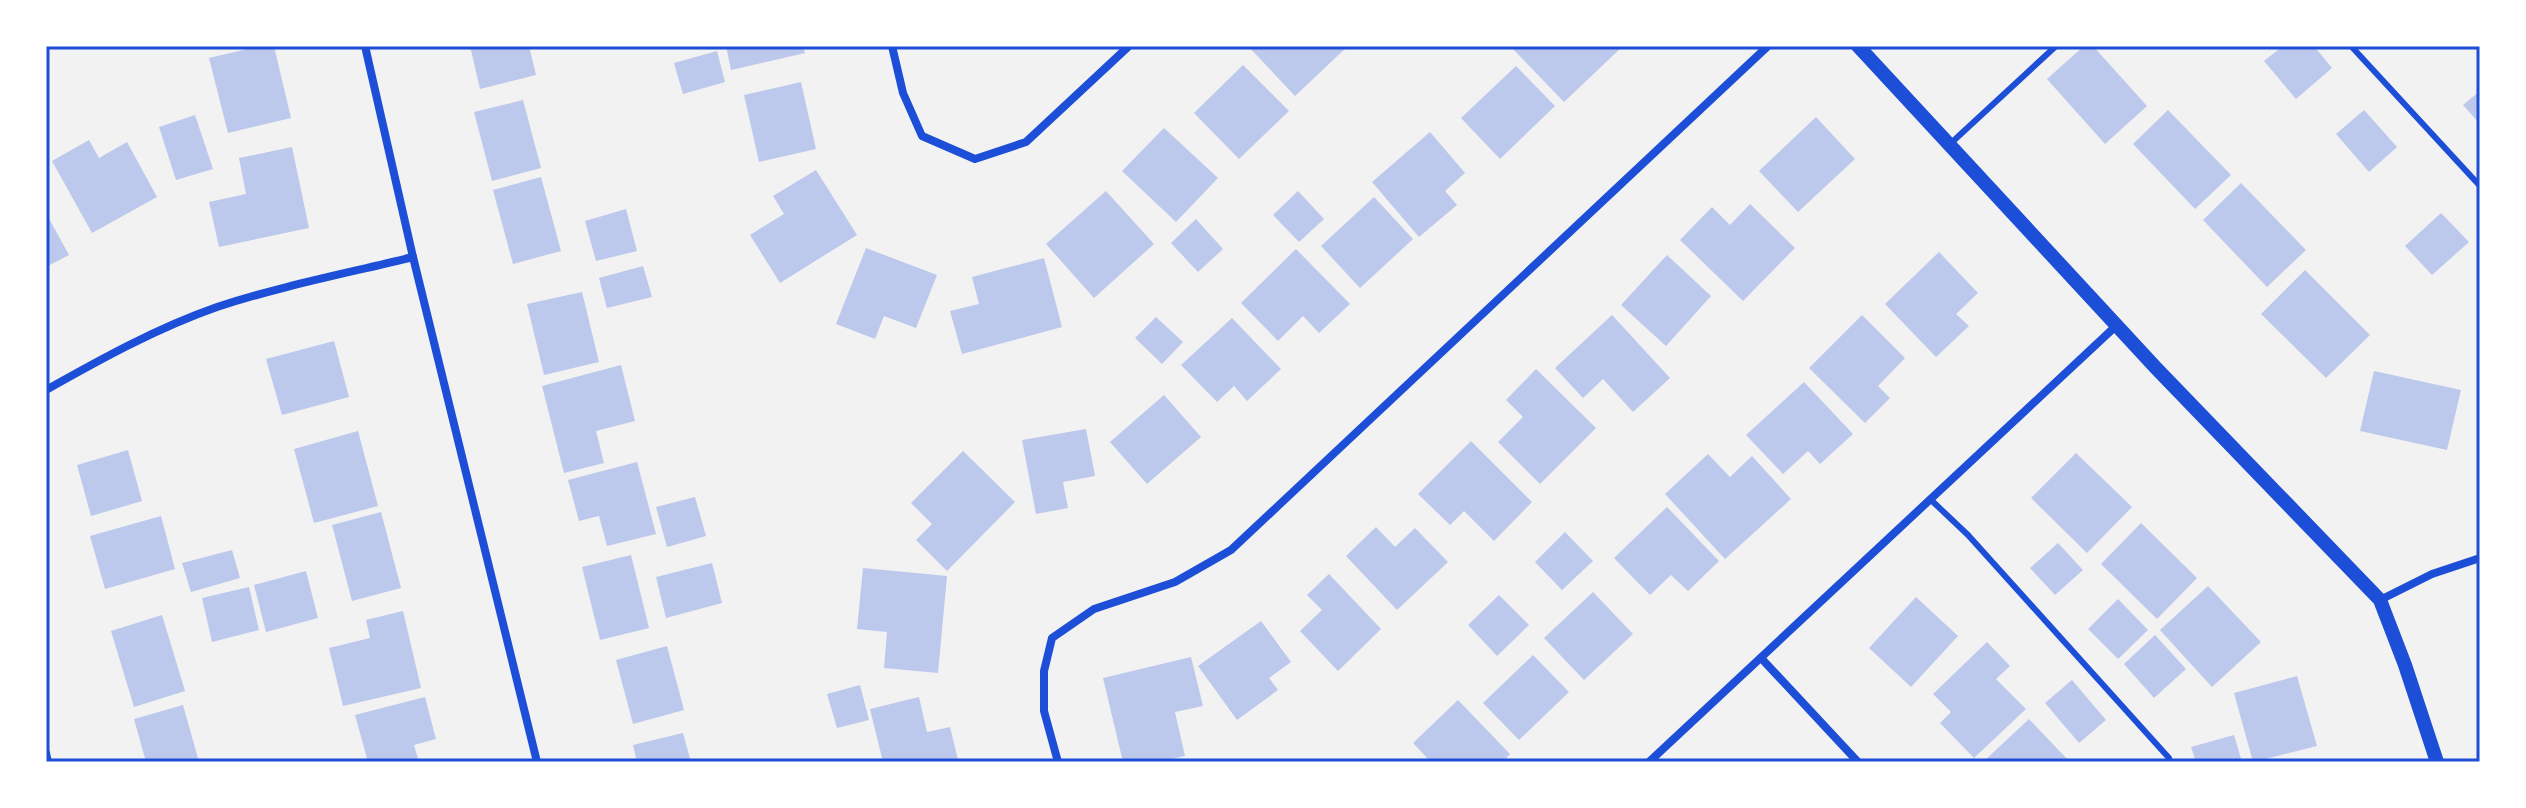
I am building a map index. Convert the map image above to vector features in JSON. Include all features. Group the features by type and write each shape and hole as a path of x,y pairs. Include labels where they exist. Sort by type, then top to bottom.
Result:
{"street":[{"path":"365,46 413,257 537,762"},
{"path":"892,46 903,93 922,136 975,159 1026,142 1129,46"},
{"path":"1058,762 1044,711 1044,671 1052,638 1094,609 1175,582 1231,550 1768,46"},
{"path":"1858,46 2117,325 2380,600 2437,762"},
{"path":"46,390 100,359 216,308 302,283 413,257"},
{"path":"1649,762 2117,325"},
{"path":"2380,600 2432,574 2480,558"},
{"path":"1761,658 1858,762"},
{"path":"46,753 48,762"}],"lane":[{"path":"1949,144 2056,46"},
{"path":"2351,46 2480,186"},
{"path":"1930,499 1968,535 2170,762"}],"building":[{"path":"260,46 274,46 291,118 228,133 209,58"},
{"path":"470,46 529,46 536,75 480,89"},
{"path":"726,46 803,46 805,53 731,70"},
{"path":"1248,46 1348,46 1295,96"},
{"path":"1510,46 1623,46 1564,102"},
{"path":"2084,46 2093,46 2147,106 2105,144 2047,79"},
{"path":"2283,46 2314,46 2332,68 2296,99 2264,61"},
{"path":"717,51 725,82 683,94 674,63"},
{"path":"1243,65 1289,111 1239,159 1194,113"},
{"path":"1516,66 1555,106 1500,159 1461,118"},
{"path":"801,82 816,149 759,162 744,95"},
{"path":"2480,91 2480,124 2463,105"},
{"path":"523,100 541,168 492,181 474,112"},
{"path":"2168,110 2231,175 2195,209 2133,144"},
{"path":"2364,110 2397,147 2369,172 2336,134"},
{"path":"195,115 213,169 176,180 159,127"},
{"path":"1816,117 1855,159 1798,212 1759,171"},
{"path":"1164,128 1218,178 1176,222 1122,171"},
{"path":"1430,132 1465,173 1445,191 1457,205 1419,237 1372,182"},
{"path":"89,140 99,158 127,142 157,197 92,233 52,161"},
{"path":"292,147 309,228 219,247 209,202 246,194 239,158"},
{"path":"816,170 857,235 780,283 750,235 784,214 773,196"},
{"path":"541,177 561,251 513,264 493,190"},
{"path":"2241,183 2306,250 2267,287 2203,220"},
{"path":"1106,191 1154,244 1094,298 1046,244"},
{"path":"1298,191 1324,219 1299,242 1273,215"},
{"path":"1374,197 1413,239 1360,288 1321,246"},
{"path":"1750,204 1795,248 1743,301 1680,240 1712,207 1730,225"},
{"path":"626,209 637,251 596,261 585,221"},
{"path":"46,213 69,255 46,267"},
{"path":"2441,213 2469,242 2432,275 2405,246"},
{"path":"1196,219 1223,249 1198,272 1171,243"},
{"path":"866,248 937,275 916,328 884,316 875,339 836,324"},
{"path":"1296,249 1350,304 1319,333 1303,316 1278,341 1241,303"},
{"path":"1939,252 1978,293 1956,314 1969,326 1936,357 1885,304"},
{"path":"1667,255 1711,296 1666,346 1621,305"},
{"path":"1044,258 1062,327 962,354 950,311 979,304 972,277"},
{"path":"643,266 652,297 607,308 599,278"},
{"path":"2305,270 2370,335 2326,378 2261,314"},
{"path":"582,292 599,362 544,375 527,304"},
{"path":"1612,315 1670,378 1633,412 1603,379 1583,398 1555,368"},
{"path":"1862,315 1905,358 1878,386 1890,398 1865,423 1809,368"},
{"path":"1156,317 1183,342 1162,364 1135,338"},
{"path":"1232,318 1281,369 1247,401 1234,386 1217,402 1181,365"},
{"path":"334,341 349,397 282,415 266,359"},
{"path":"621,365 635,421 596,431 604,463 564,473 542,386"},
{"path":"1536,369 1596,428 1540,484 1498,442 1523,417 1506,400"},
{"path":"2374,371 2461,390 2447,450 2360,431"},
{"path":"1804,382 1853,434 1820,464 1808,451 1783,474 1746,435"},
{"path":"1164,395 1201,437 1147,484 1110,442"},
{"path":"1086,429 1095,476 1063,482 1068,508 1036,514 1022,440"},
{"path":"358,431 378,506 314,523 294,449"},
{"path":"1471,441 1532,502 1494,541 1464,511 1450,525 1418,494"},
{"path":"128,450 142,501 91,516 77,465"},
{"path":"963,451 1015,502 947,571 916,540 932,524 911,503"},
{"path":"2076,453 2132,507 2087,553 2031,498"},
{"path":"1708,454 1730,477 1752,456 1791,499 1725,559 1665,494"},
{"path":"637,462 656,534 607,546 599,516 579,521 568,480"},
{"path":"695,497 706,536 667,547 656,507"},
{"path":"1667,507 1719,561 1688,591 1671,575 1650,595 1614,558"},
{"path":"381,512 401,588 352,601 332,525"},
{"path":"161,516 175,569 105,589 90,536"},
{"path":"2141,523 2197,578 2157,619 2101,564"},
{"path":"1376,527 1395,547 1415,528 1448,562 1397,610 1346,556"},
{"path":"1565,532 1593,561 1562,590 1535,562"},
{"path":"2058,543 2083,570 2055,595 2030,568"},
{"path":"232,550 240,578 191,592 182,563"},
{"path":"631,555 649,628 600,640 582,567"},
{"path":"712,563 722,603 666,618 656,577"},
{"path":"863,568 947,576 938,673 884,668 887,632 857,629"},
{"path":"306,571 318,618 266,632 254,585"},
{"path":"1329,574 1381,629 1338,671 1300,631 1322,610 1307,595"},
{"path":"2208,586 2261,642 2212,687 2160,630"},
{"path":"249,587 259,630 212,642 202,598"},
{"path":"1593,592 1633,634 1584,680 1544,638"},
{"path":"1499,595 1529,625 1497,656 1468,625"},
{"path":"1916,597 1958,636 1911,687 1869,648"},
{"path":"2118,599 2148,630 2118,659 2088,629"},
{"path":"403,611 421,688 343,706 329,648 370,638 366,620"},
{"path":"162,615 185,691 134,707 111,631"},
{"path":"1261,621 1291,662 1269,678 1278,690 1237,720 1198,666"},
{"path":"2155,635 2186,669 2154,698 2124,664"},
{"path":"1987,642 2010,666 1996,679 2026,709 1974,758 1940,723 1951,712 1933,694"},
{"path":"667,646 684,710 633,724 616,660"},
{"path":"1533,655 1569,692 1519,740 1483,703"},
{"path":"1191,657 1203,706 1175,712 1185,756 1157,762 1123,762 1103,678"},
{"path":"2297,676 2317,746 2253,762 2234,693"},
{"path":"2072,680 2106,720 2079,743 2045,703"},
{"path":"860,685 869,720 837,728 827,694"},
{"path":"425,697 436,739 414,745 419,762 368,762 355,715"},
{"path":"919,697 927,732 950,727 958,760 883,762 870,709"},
{"path":"1458,700 1510,754 1503,762 1431,762 1413,743"},
{"path":"183,705 199,762 146,762 134,719"},
{"path":"2029,719 2070,762 1983,762"},
{"path":"683,733 691,762 637,762 633,745"},
{"path":"2234,735 2242,762 2196,762 2191,747"}]}
